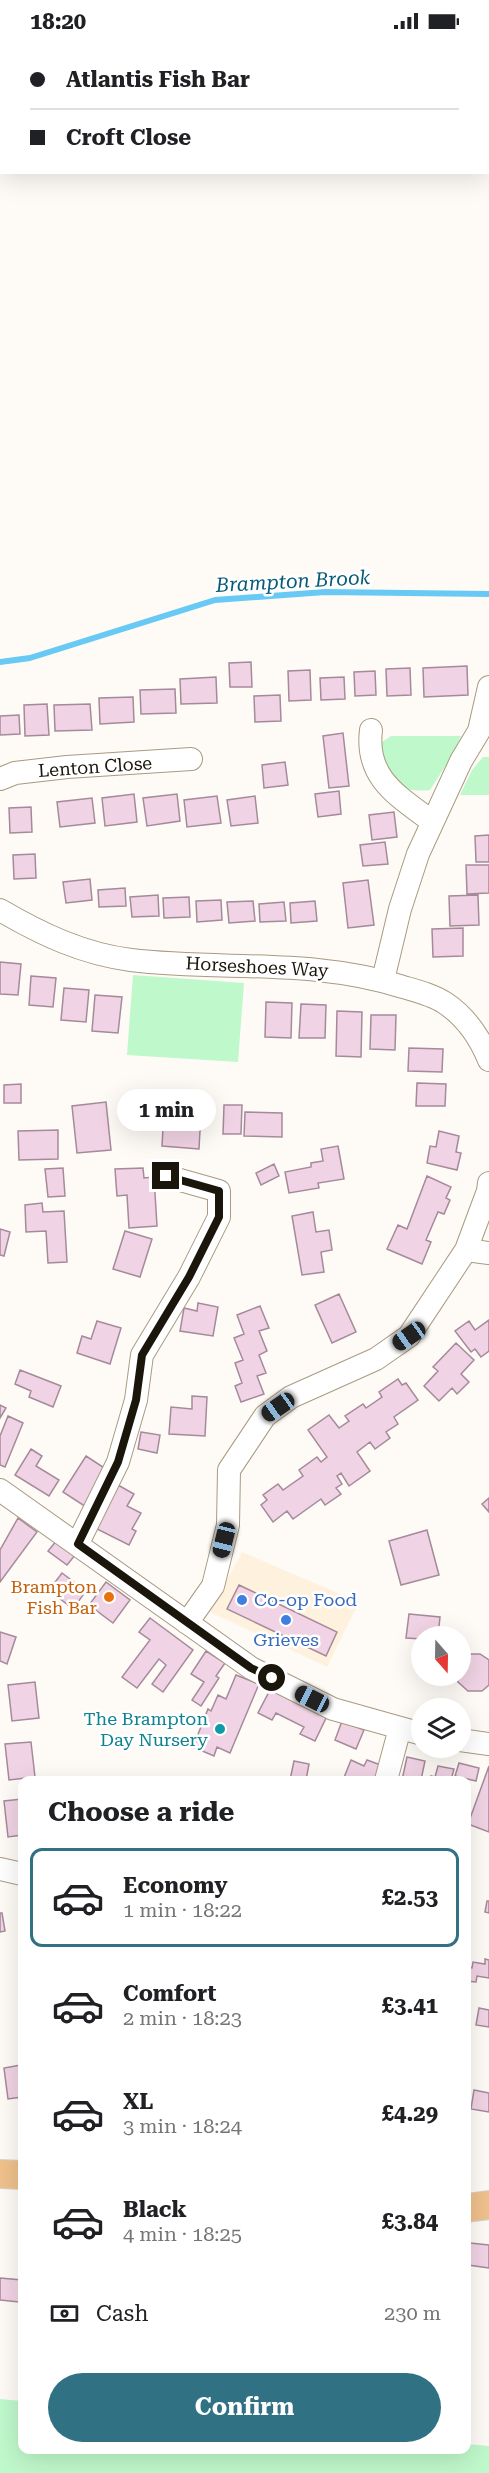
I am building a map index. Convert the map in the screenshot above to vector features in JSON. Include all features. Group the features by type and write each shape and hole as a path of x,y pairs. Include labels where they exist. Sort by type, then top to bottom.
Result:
{"main road":[{"path":"0,2174 18,2175"},
{"path":"471,2207 489,2205"}],"street":[{"path":"383,980 400,909 431,821 461,761 484,733 489,687"},
{"path":"370,730 369,746 375,769 389,790 431,821"},
{"name":"Lenton Close","path":"0,779 15,773 67,767 191,759"},
{"name":"Horseshoes Way","path":"0,910 43,935 83,949 130,960 333,970 383,980 444,1002 463,1019 486,1047"},
{"path":"78,1544 118,1462 136,1400 142,1355 189,1277 219,1217 219,1191 166,1176"},
{"path":"187,1623 213,1586 228,1525 229,1470 265,1416 291,1397 376,1359 409,1336 466,1250 489,1191 489,1183"},
{"path":"466,1250 489,1253"},
{"path":"0,1490 251,1668 333,1709 411,1731"},
{"path":"387,1776 400,1728"},
{"path":"471,1742 489,1744"},
{"path":"0,1869 18,1873"}],"shaded area":[{"path":"242,1552 359,1602 327,1667 210,1612"}],"green space":[{"path":"391,736 461,736 452,756 430,790 417,790 407,789 400,785 390,773 377,745"},
{"path":"483,757 489,757 489,795 460,795 472,770"},
{"path":"133,975 244,983 238,1062 127,1055"},
{"path":"0,2399 18,2401 18,2454 471,2454 471,2444 489,2446 489,2473 0,2473"}],"building":[{"path":"251,662 252,687 230,687 229,663"},
{"path":"467,666 468,695 424,697 423,668"},
{"path":"410,668 411,695 387,696 386,669"},
{"path":"310,670 311,700 289,701 288,671"},
{"path":"375,671 376,695 355,696 354,672"},
{"path":"216,677 217,703 181,704 180,679"},
{"path":"344,677 345,699 321,700 320,678"},
{"path":"175,689 176,713 141,714 140,690"},
{"path":"280,695 281,721 255,722 254,696"},
{"path":"133,697 134,722 100,724 99,698"},
{"path":"47,704 49,735 25,736 24,705"},
{"path":"90,704 92,730 55,731 54,705"},
{"path":"19,715 20,734 0,735 0,716"},
{"path":"343,733 349,786 329,788 323,736"},
{"path":"285,762 288,785 264,788 262,765"},
{"path":"339,791 341,814 318,817 315,794"},
{"path":"134,794 137,822 105,826 102,798"},
{"path":"177,794 180,821 147,826 143,798"},
{"path":"217,796 221,823 187,827 184,800"},
{"path":"255,796 258,823 231,826 227,800"},
{"path":"92,798 95,823 60,827 57,802"},
{"path":"31,807 32,832 10,833 9,808"},
{"path":"394,812 397,837 372,840 369,815"},
{"path":"489,835 489,862 476,862 475,836"},
{"path":"385,842 388,864 363,866 360,845"},
{"path":"35,854 36,878 14,879 13,855"},
{"path":"466,865 489,865 489,893 467,894"},
{"path":"90,879 92,900 66,903 63,882"},
{"path":"368,880 374,925 348,928 343,883"},
{"path":"125,888 126,906 99,907 98,890"},
{"path":"158,895 159,916 132,917 130,897"},
{"path":"478,895 479,925 450,926 449,896"},
{"path":"189,897 190,917 164,918 163,898"},
{"path":"221,900 222,920 197,922 196,901"},
{"path":"253,901 255,921 229,923 227,902"},
{"path":"315,901 317,921 291,923 290,903"},
{"path":"284,902 286,921 260,922 259,904"},
{"path":"463,928 463,956 433,957 432,929"},
{"path":"0,962 21,964 18,995 0,994"},
{"path":"31,976 56,978 53,1007 29,1005"},
{"path":"64,988 89,990 86,1022 61,1020"},
{"path":"95,995 122,997 118,1033 92,1031"},
{"path":"266,1002 292,1003 291,1038 265,1037"},
{"path":"301,1004 326,1005 325,1038 299,1038"},
{"path":"337,1011 362,1012 361,1057 336,1056"},
{"path":"371,1015 396,1015 395,1050 370,1049"},
{"path":"409,1048 443,1049 442,1072 408,1071"},
{"path":"417,1083 446,1084 445,1106 416,1106"},
{"path":"21,1084 21,1103 4,1103 4,1085"},
{"path":"106,1102 111,1150 77,1153 72,1106"},
{"path":"224,1105 242,1105 241,1134 223,1134"},
{"path":"164,1110 201,1112 199,1149 162,1146"},
{"path":"245,1112 282,1113 282,1137 244,1136"},
{"path":"58,1130 58,1159 19,1160 18,1131"},
{"path":"439,1131 459,1136 456,1152 461,1153 457,1170 427,1163 430,1146 436,1147"},
{"path":"338,1146 344,1179 318,1183 319,1188 289,1193 285,1172 311,1167 311,1163 323,1161 321,1149"},
{"path":"274,1164 279,1176 261,1185 256,1173"},
{"path":"63,1168 65,1196 48,1197 45,1169"},
{"path":"143,1168 144,1178 154,1177 157,1226 129,1228 127,1195 117,1196 115,1169"},
{"path":"427,1176 451,1187 446,1198 450,1200 444,1214 438,1212 426,1240 431,1242 422,1264 387,1249 398,1225 407,1229"},
{"path":"42,1203 43,1212 64,1211 67,1262 48,1263 46,1231 26,1232 25,1205"},
{"path":"313,1212 316,1232 329,1230 332,1250 321,1252 324,1272 302,1275 292,1216"},
{"path":"0,1229 10,1232 4,1256 0,1255"},
{"path":"125,1231 152,1239 140,1277 113,1269"},
{"path":"339,1294 356,1332 332,1343 315,1305"},
{"path":"198,1303 218,1307 213,1336 180,1331 184,1308 197,1311"},
{"path":"260,1306 269,1328 259,1331 267,1351 259,1355 266,1373 257,1376 264,1394 241,1402 235,1386 242,1383 235,1363 243,1360 234,1338 244,1334 237,1315"},
{"path":"489,1320 489,1351 481,1357 475,1349 471,1352 455,1331 469,1321 475,1330"},
{"path":"97,1321 121,1328 110,1364 77,1353 82,1336 91,1339"},
{"path":"456,1343 474,1360 461,1374 469,1382 457,1394 452,1388 439,1401 424,1386 438,1371 433,1367"},
{"path":"20,1370 61,1386 53,1407 29,1397 31,1391 15,1384"},
{"path":"398,1379 402,1385 406,1383 418,1400 394,1417 398,1424 386,1432 390,1438 375,1449 370,1442 357,1452 370,1471 349,1486 341,1473 337,1476 342,1484 336,1488 341,1494 325,1505 321,1499 293,1519 287,1511 273,1522 261,1505 267,1500 263,1495 278,1484 283,1490 303,1476 299,1470 317,1457 321,1462 327,1457 308,1430 329,1415 339,1428 349,1421 345,1416 363,1404 366,1408 382,1397 379,1392"},
{"path":"192,1396 207,1397 205,1436 169,1434 171,1407 192,1409"},
{"path":"0,1405 6,1408 0,1418"},
{"path":"8,1416 23,1423 5,1467 0,1465 0,1436"},
{"path":"141,1432 160,1435 157,1453 138,1449"},
{"path":"31,1449 42,1456 36,1466 59,1480 49,1496 15,1475"},
{"path":"86,1456 109,1471 86,1507 63,1492"},
{"path":"118,1485 134,1494 127,1506 141,1513 132,1529 136,1531 129,1545 95,1528"},
{"path":"489,1498 489,1512 482,1504"},
{"path":"18,1518 37,1532 0,1582 0,1550"},
{"path":"427,1530 439,1575 401,1585 389,1541"},
{"path":"57,1540 76,1554 67,1565 48,1551"},
{"path":"62,1573 86,1591 73,1609 49,1590"},
{"path":"106,1582 130,1600 113,1623 89,1605"},
{"path":"239,1585 337,1632 326,1656 227,1609"},
{"path":"409,1614 440,1617 439,1626 411,1626 411,1638 406,1638"},
{"path":"150,1618 193,1650 163,1692 152,1684 166,1665 159,1659 137,1688 122,1677 150,1640 139,1632"},
{"path":"0,1632 16,1637 7,1664 0,1661"},
{"path":"206,1651 225,1663 216,1676 219,1678 201,1706 192,1700 204,1682 191,1674"},
{"path":"471,1654 480,1654 489,1660 489,1685 482,1691 468,1691 462,1686 471,1686"},
{"name":"The Brampton Day Nursery","path":"236,1675 259,1684 230,1753 217,1747 214,1756 193,1747 208,1709 211,1711 218,1695 226,1699"},
{"path":"35,1682 39,1718 12,1721 8,1685"},
{"path":"271,1688 327,1716 315,1741 300,1734 304,1727 276,1713 272,1720 258,1713"},
{"path":"342,1721 364,1730 356,1749 335,1740"},
{"path":"31,1742 35,1776 18,1776 18,1779 9,1780 5,1744"},
{"path":"407,1757 425,1761 422,1776 403,1776"},
{"path":"351,1760 364,1766 367,1760 386,1767 383,1776 345,1776"},
{"path":"294,1761 309,1764 307,1776 291,1776"},
{"path":"459,1763 479,1768 476,1781 471,1780 471,1776 455,1776"},
{"path":"438,1766 454,1769 452,1776 435,1776"},
{"path":"489,1766 489,1832 471,1825 471,1816"},
{"path":"18,1799 18,1836 8,1837 4,1801"},
{"path":"487,1901 489,1901 489,1913 485,1912"},
{"path":"0,1913 2,1913 5,1931 0,1932"},
{"path":"485,1959 489,1960 489,1978 477,1976 476,1982 471,1982 473,1962 485,1964"},
{"path":"479,2008 489,2010 489,2027 476,2025"},
{"path":"18,2066 18,2098 8,2099 4,2068"},
{"path":"474,2090 489,2093 489,2112 471,2109"},
{"path":"471,2243 489,2245 489,2268 471,2265"},
{"path":"0,2278 18,2280 18,2302 0,2300"}],"waterway":[{"name":"Brampton Brook","path":"0,662 30,658 215,600 325,592 489,594"}],"place":[{"name":"Brampton Fish Bar","path":"109,1597"},
{"name":"Co-op Food","path":"242,1600"},
{"name":"Grieves","path":"286,1620"},
{"name":"The Brampton Day Nursery","path":"220,1729"}],"route":[{"path":"166,1176 219,1191 219,1217 189,1277 142,1355 136,1400 118,1462 78,1544 251,1668 272,1678"}]}
